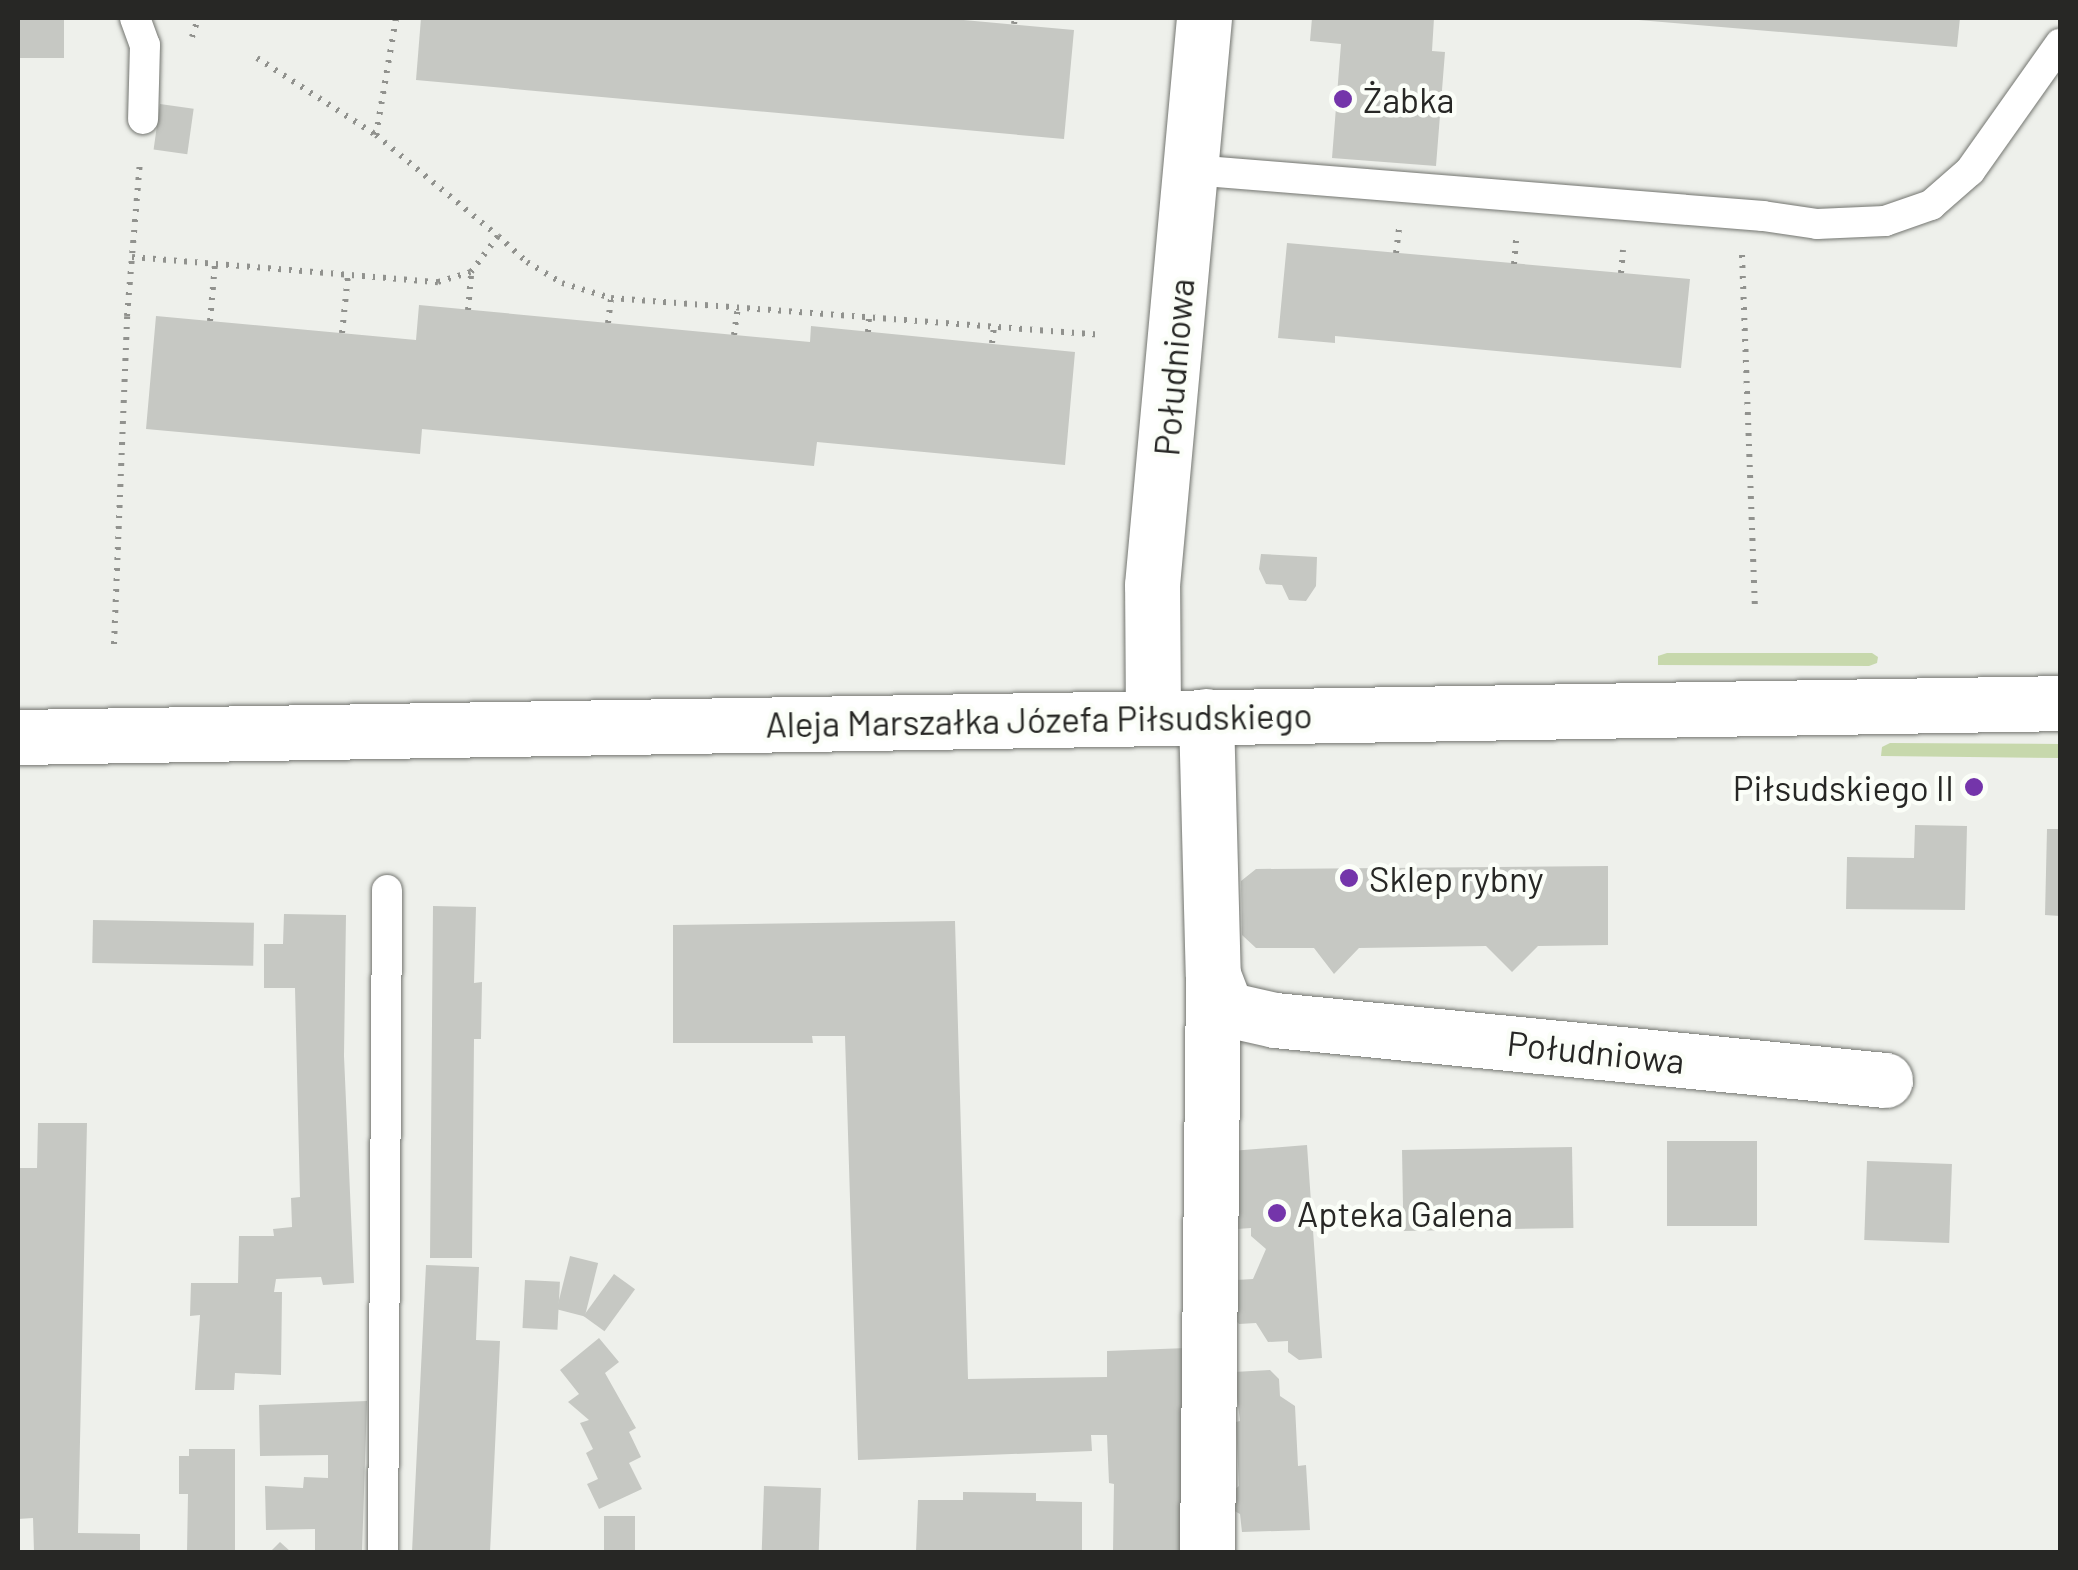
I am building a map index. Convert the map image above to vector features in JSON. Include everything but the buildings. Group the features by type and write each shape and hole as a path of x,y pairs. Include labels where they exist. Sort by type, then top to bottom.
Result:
{"street":[{"name":"Południowa","path":"1153,717 1152,585 1204,18"},
{"name":"Aleja Marszałka Józefa Piłsudskiego","path":"18,737 2060,703"},
{"path":"1206,716 1212,975 1207,1552"},
{"name":"Południowa","path":"1212,975 1226,1010 1274,1020 1885,1080"}],"lane":[{"path":"135,18 145,45 143,118"},
{"path":"1192,170 1763,216 1817,224 1885,221 1931,204 1970,171 2060,44"},
{"path":"383,1552 387,890"}],"path":[{"path":"192,37 198,18"},
{"path":"376,135 396,18"},
{"path":"257,58 376,135 527,262 562,283 612,298 1101,335"},
{"path":"114,644 132,256 143,118"},
{"path":"1755,609 1742,253 1763,216"},
{"path":"1396,253 1399,229"},
{"path":"468,310 471,272 498,236"},
{"path":"1514,264 1516,238"},
{"path":"1620,273 1624,245"},
{"path":"132,256 438,282 471,272"},
{"path":"210,321 216,264"},
{"path":"342,333 348,274"},
{"path":"608,323 612,298"},
{"path":"734,335 738,308"},
{"path":"868,332 870,317"},
{"path":"992,343 994,327"}],"green space":[{"path":"1872,653 1878,657 1877,663 1869,666 1658,665 1658,656"},
{"path":"1890,743 2060,744 2060,758 1881,756 1882,747"}],"place":[{"name":"Żabka","path":"1343,99"},
{"name":"Piłsudskiego II","path":"1974,787"},
{"name":"Sklep rybny","path":"1349,878"},
{"name":"Apteka Galena","path":"1277,1213"}]}
